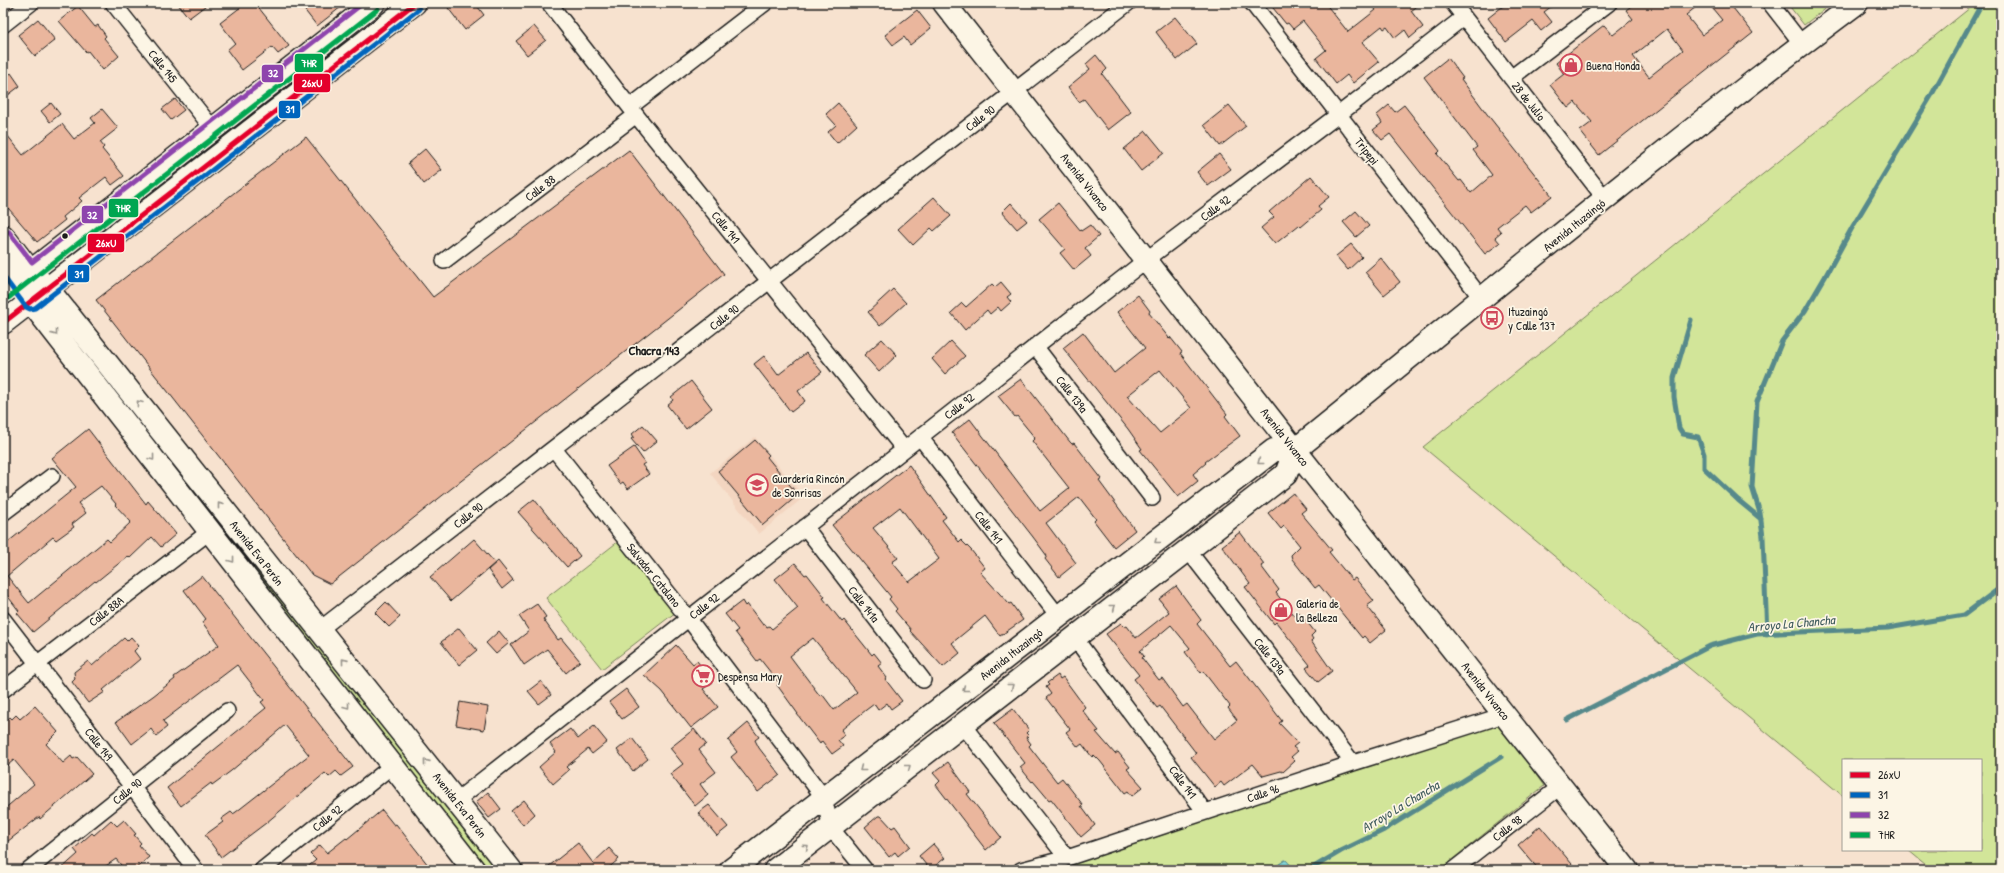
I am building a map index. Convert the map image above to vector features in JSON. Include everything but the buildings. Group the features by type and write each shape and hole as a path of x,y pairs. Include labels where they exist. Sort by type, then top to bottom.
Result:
{"main road":[{"path":"17,282 374,3"},
{"path":"3,324 415,3"},
{"name":"Avenida Vivanco","path":"944,3 1627,870"},
{"name":"Avenida Ituzaingó","path":"775,870 1286,474 1295,450 1802,44 1857,3"},
{"name":"Avenida Eva Perón","path":"3,236 17,282"},
{"name":"Avenida Eva Perón","path":"3,264 209,532 474,870"},
{"name":"Avenida Eva Perón","path":"17,282 48,289 511,870"},
{"name":"Avenida Ituzaingó","path":"731,870 1274,450 1295,450"}],"street":[{"path":"3,25 31,3"},
{"name":"Calle 145","path":"113,3 213,129"},
{"name":"Calle 141","path":"549,3 633,111 904,449"},
{"name":"Calle 88","path":"444,261 633,111 765,3"},
{"name":"Calle 90","path":"319,630 1128,3"},
{"name":"Tripepi","path":"1252,3 1482,299"},
{"name":"28 de Julio","path":"1453,3 1606,200"},
{"path":"1511,78 1608,3"},
{"path":"1770,3 1802,44"},
{"name":"Calle 92","path":"456,800 1035,346 1464,17"},
{"name":"Calle 139a","path":"1035,346 1152,498"},
{"name":"Calle 141","path":"920,437 1059,617"},
{"name":"Salvador Catalano","path":"554,449 688,618 824,798"},
{"path":"3,513 52,476"},
{"name":"Calle 141a","path":"805,527 923,680"},
{"name":"Calle 88A","path":"3,690 209,532"},
{"name":"Calle 139a","path":"1188,549 1353,763"},
{"name":"Calle 149","path":"3,619 196,870"},
{"name":"Calle 141","path":"1074,637 1205,812"},
{"name":"Calle 90","path":"28,870 227,711"},
{"name":"Calle 96","path":"1020,870 1066,858 1353,763 1504,715"},
{"path":"962,724 1066,858"},
{"name":"Calle 92","path":"262,870 393,765"},
{"name":"Calle 98","path":"1453,870 1561,786"},
{"path":"824,798 831,828 865,870"}],"shaded area":[{"name":"Guardería Rincón de Sonrisas","path":"755,437 804,497 759,534 710,473"}],"green space":[{"path":"1787,3 1832,3 1804,25"},
{"path":"1976,3 2001,3 2001,870 1932,870 1909,851 1982,851 1982,759 1842,759 1842,795 1423,447"},
{"path":"60,306 501,870 487,870 51,312"},
{"path":"620,540 676,612 602,669 546,598"},
{"path":"1498,722 1544,786 1439,870 1295,870 1285,860 1271,870 1047,870 1144,841"}],"water":[{"path":"1285,860 1295,870 1271,870"}],"waterway":[{"path":"1767,634 1763,537 1760,513 1752,487 1757,402 1782,341 1805,311 1853,226 1931,96 1982,3"},
{"path":"1691,320 1674,378 1674,397 1679,428 1683,434 1698,437 1704,454 1704,468 1761,519"},
{"name":"Arroyo La Chancha","path":"1567,720 1710,646 1757,634 1888,628 1964,615 2001,587"},
{"name":"Arroyo La Chancha","path":"1309,870 1341,851 1384,830 1501,757"}],"transit line":[{"name":"32","path":"9,232 32,262 363,3"},
{"name":"26xU","path":"3,323 415,3"},
{"name":"7HR","path":"7,299 378,9"},
{"name":"31","path":"3,276 26,307 30,309 35,308 419,9"}],"place":[{"name":"Buena Honda","path":"1571,65"},
{"name":"Ituzaingó y Calle 137","path":"1492,318"},
{"name":"Guardería Rincón de Sonrisas","path":"757,485"},
{"name":"Galería de la Belleza","path":"1281,610"},
{"name":"Despensa Mary","path":"703,676"}],"district":[{"name":"Chacra 143","path":"654,350"}]}
